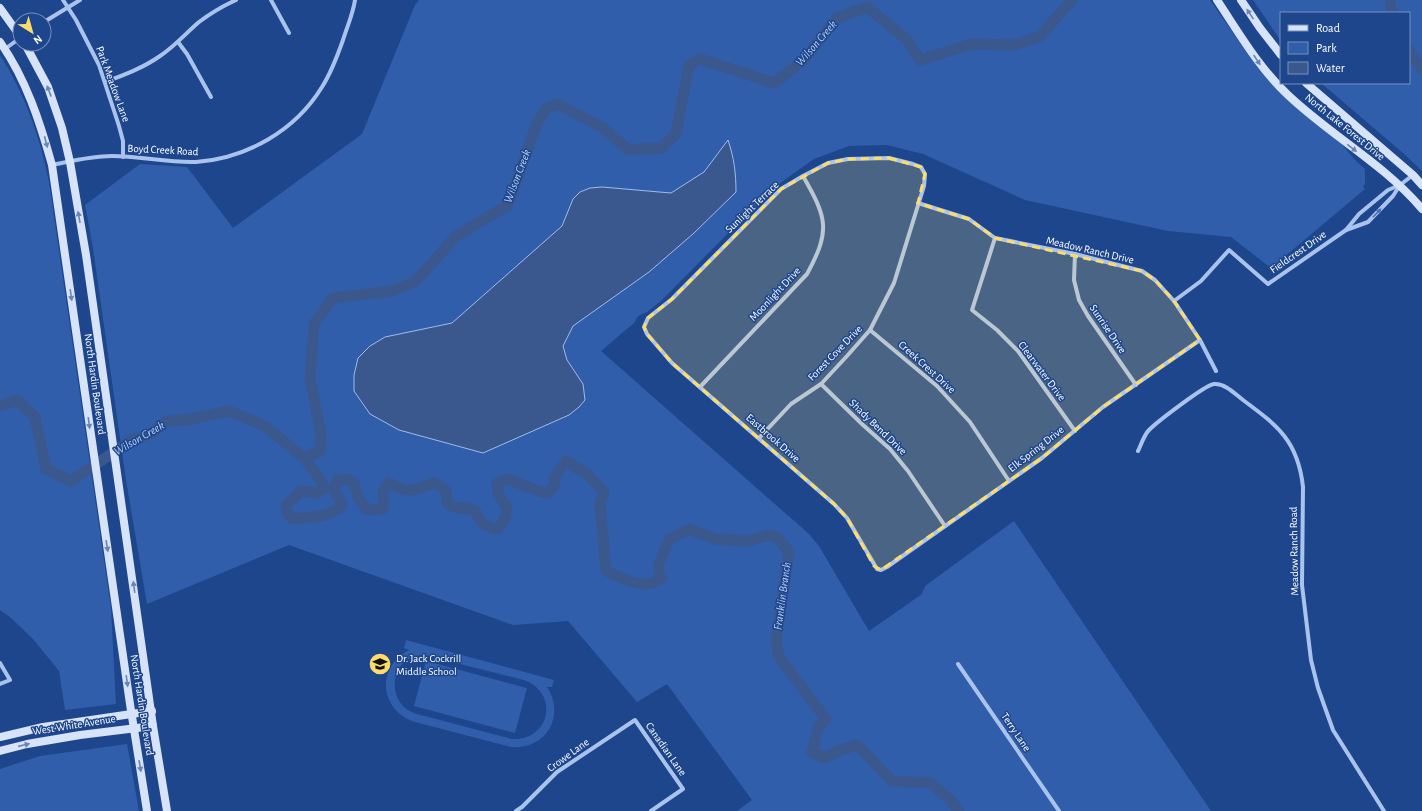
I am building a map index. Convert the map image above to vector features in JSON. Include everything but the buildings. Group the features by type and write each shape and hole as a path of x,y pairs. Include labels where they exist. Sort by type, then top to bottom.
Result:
{"main road":[{"name":"North Lake Forest Drive","path":"1217,0 1262,68 1287,95 1400,185 1422,209"},
{"path":"1241,0 1280,54"},
{"path":"0,8 12,25"},
{"name":"North Hardin Boulevard","path":"2,45 13,62 28,93 43,132 52,165 101,508 147,811"},
{"name":"North Hardin Boulevard","path":"29,52 48,86 62,128 70,162 86,255 153,726 167,811"},
{"name":"North Lake Forest Drive","path":"1307,84 1413,175 1422,185"},
{"path":"0,737 43,727 152,711"},
{"name":"West White Avenue","path":"0,751 27,744 134,727 153,726"}],"street":[{"name":"Park Meadow Lane","path":"62,0 85,35 99,65 123,141 123,157"},
{"path":"52,17 80,0"},
{"path":"105,82 144,66 161,56 207,16 236,0"},
{"path":"271,0 289,33"},
{"name":"Boyd Creek Road","path":"52,165 97,157 123,157 184,162 205,161 227,157 248,150 276,134 301,113 315,97 324,83 336,58 352,15 355,0"},
{"path":"2,45 12,41"},
{"path":"178,42 187,54 211,97"},
{"name":"Sunlight Terrace","path":"644,326 648,318 672,299 780,188 828,163 848,158 889,158 913,164 924,170"},
{"name":"Forest Cove Drive","path":"759,438 791,404 821,384 870,330 894,283 924,186 924,170"},
{"name":"Fieldcrest Drive","path":"1346,230 1359,214 1388,190 1400,185 1413,175"},
{"name":"Moonlight Drive","path":"700,387 807,274 817,256 823,238 823,221 820,207 803,176"},
{"name":"Fieldcrest Drive","path":"1174,301 1201,281 1229,250 1268,284 1346,230 1368,222 1393,196 1400,185"},
{"name":"Meadow Ranch Drive","path":"918,203 969,219 996,238 1075,254 1142,272 1155,280 1174,301 1200,340 1216,371"},
{"name":"Clearwater Drive","path":"996,238 972,310 997,330 1018,351 1075,431"},
{"name":"Sunrise Drive","path":"1075,254 1074,280 1079,300 1088,316 1136,385"},
{"name":"Eastbrook Drive","path":"644,326 647,334 672,363 834,504 847,518 874,566 881,570"},
{"name":"Creek Crest Drive","path":"870,330 937,386 966,417 1009,481"},
{"name":"Elk Spring Drive","path":"881,570 888,567 1042,458 1103,407 1200,340"},
{"name":"Shady Bend Drive","path":"821,384 890,449 908,471 945,526"},
{"name":"Meadow Ranch Road","path":"1138,451 1148,430 1194,396 1214,384 1224,386 1273,423 1283,433 1291,445 1297,459 1303,487 1302,585 1311,660 1318,688 1333,730 1384,811"},
{"path":"0,663 10,680 0,684"},
{"name":"Terry Lane","path":"958,664 1059,811"},
{"name":"Canadian Lane","path":"635,720 683,789 651,811"},
{"name":"Crowe Lane","path":"516,811 522,807 557,772 635,720"}],"highlighted area":[{"path":"889,158 921,167 925,174 918,203 969,219 995,238 1142,271 1155,280 1174,301 1200,340 1103,407 1042,458 881,570 874,566 847,518 834,504 672,363 647,334 644,327 648,318 672,299 781,189 828,163 848,159"}],"green space":[{"path":"419,0 1210,0 1252,60 1341,143 1355,160 1365,169 1365,184 1363,186 1365,189 1271,268 1231,237 1168,231 1025,200 923,154 887,145 849,146 814,159 783,181 760,201 661,301 647,312 638,316 634,323 601,351 809,534 819,546 869,631 922,594 925,586 1014,521 1211,811 737,811 752,800 667,684 637,702 568,621 513,625 289,545 147,604 126,480 93,248 85,205 140,164 187,167 233,228 362,134 415,5"},
{"path":"1253,0 1422,0 1422,171 1322,84 1410,84 1410,12 1280,12 1280,40"},
{"path":"0,55 24,100 36,132 49,182 111,608 116,704 65,710 59,671 33,639 10,617 0,610"},
{"path":"406,640 554,680 552,687 547,687 552,698 554,709 553,720 549,729 543,737 534,743 511,747 415,722 403,716 389,699 386,688 387,677 391,667 398,658 409,650 404,648","holes":["424,655 524,680 535,686 543,695 546,705 546,715 542,725 535,732 525,738 512,739 417,714 406,709 399,701 395,691 395,681 398,671 404,663 413,657"]},
{"path":"426,661 527,688 515,733 414,706"},
{"path":"127,744 139,811 0,811 0,769 40,756"}],"water":[{"path":"728,140 732,153 736,178 736,192 694,233 649,272 573,326 563,346 567,360 583,384 585,400 569,415 483,453 399,430 370,414 354,391 354,375 358,358 370,346 385,337 452,323 562,226 573,199 580,192 590,188 602,187 671,193 704,172"}],"waterway":[{"name":"Wilson Creek","path":"0,406 17,400 35,417 46,469 71,481 132,440 152,433 167,421 187,420 229,411 265,426 304,458 320,451 321,433 310,378 314,324 333,298 392,291 415,282 455,237 508,205 537,123 546,109 558,104 603,128 629,150 661,148 676,134 689,65 700,59 774,83 803,61 837,18 867,7 907,40 920,60 972,44 1015,45 1040,36 1072,0"},
{"name":"Wilson Creek","path":"1390,0 1392,12"},
{"name":"Wilson Creek","path":"1410,51 1422,69"},
{"name":"Franklin Branch","path":"304,458 320,479 324,488 317,493 301,491 286,505 287,513 293,519 320,516 338,509 342,504 333,489 338,480 348,479 354,483 359,500 368,510 383,509 383,491 389,483 406,490 420,488 433,483 446,491 447,503 454,507 474,510 485,525 497,529 505,519 507,507 498,494 497,483 508,479 547,493 554,486 555,477 566,461 588,475 604,492 600,503 606,571 626,580 641,584 648,584 661,578 658,566 669,540 689,529 715,539 749,541 769,535 778,538 789,552 776,640 779,657 826,719 818,728 812,752 824,758 841,750 857,745 892,781 931,783 951,801 959,811"}],"place":[{"name":"Dr. Jack Cockrill Middle School","path":"380,664"}]}
